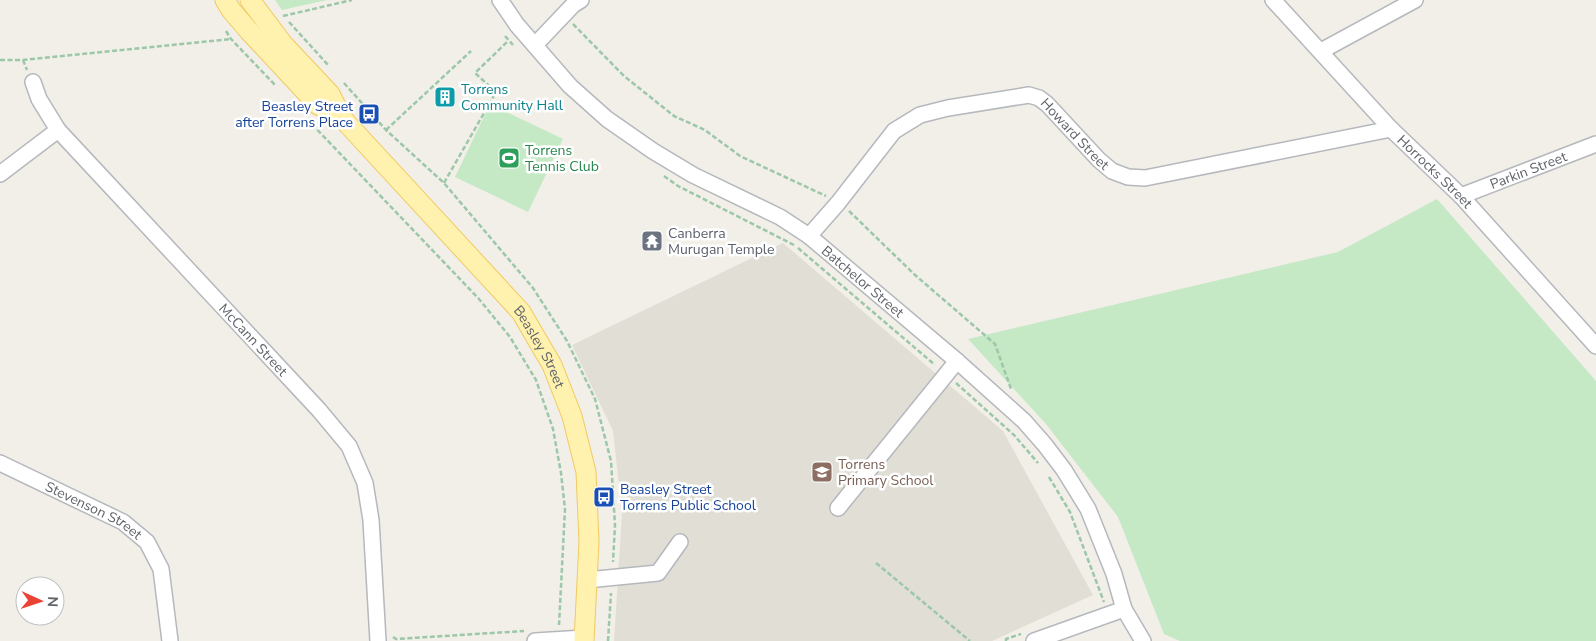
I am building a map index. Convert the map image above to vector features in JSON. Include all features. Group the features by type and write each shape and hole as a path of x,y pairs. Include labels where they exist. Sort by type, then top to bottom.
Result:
{"main road":[{"name":"Beasley Street","path":"225,0 249,31 311,98 318,105 342,118"},
{"name":"Beasley Street","path":"250,0 283,44 330,94 342,118 521,312 552,365 572,416 586,472 590,542 584,640"}],"street":[{"name":"Batchelor Street","path":"500,0 521,29 570,86 607,119 653,151 693,175 780,217 809,236 957,361 1024,421 1064,470 1088,509 1114,574 1124,609 1143,641"},
{"path":"535,45 580,0"},
{"name":"Horrocks Street","path":"1273,0 1391,129 1461,196 1596,346"},
{"path":"1321,51 1415,0"},
{"name":"McCann Street","path":"33,82 38,99 58,130 319,410 349,446 365,483 371,520 377,638"},
{"name":"Howard Street","path":"809,236 838,203 894,131 920,115 948,108 1029,94 1048,104 1112,171 1128,177 1145,178 1391,129"},
{"path":"0,174 58,130"},
{"name":"Parkin Street","path":"1461,196 1596,144"},
{"path":"838,508 957,361"},
{"name":"Stevenson Street","path":"0,463 123,522 147,542 161,569 170,641"},
{"path":"587,580 658,573 680,542"},
{"path":"1029,637 1124,609"},
{"path":"532,636 558,640 584,640"}],"path":[{"path":"283,16 352,0"},
{"path":"564,15 624,76 674,116 705,130 740,156 824,194 846,208 915,275 995,344 1011,389"},
{"path":"222,24 231,40 278,89"},
{"path":"444,183 496,92 476,72 521,29"},
{"path":"503,32 508,41 516,47"},
{"path":"0,60 23,60 231,40"},
{"path":"386,130 471,51"},
{"path":"305,117 479,299 510,337 536,380 553,428 565,509 558,640"},
{"path":"663,176 678,186 796,246 1014,435 1039,464"},
{"path":"1045,471 1070,512 1105,604 1100,607"},
{"path":"876,563 970,641"},
{"path":"377,638 388,633 396,639 532,636"},
{"path":"1006,641 1006,639 1029,637"}],"shaded area":[{"name":"Torrens Primary School","path":"783,243 1003,431 1093,595 992,641 614,641 622,513 613,431 572,345"}],"green space":[{"path":"275,0 327,0 282,10"},
{"name":"Torrens Tennis Club","path":"490,104 563,139 528,212 455,177"},
{"path":"1437,199 1596,381 1596,641 1180,641 1164,634 1118,517 1046,424 968,339 1338,252"}],"place":[{"name":"Torrens Community Hall","path":"445,97"},
{"name":"Beasley Street after Torrens Place","path":"369,114"},
{"name":"Torrens Tennis Club","path":"509,158"},
{"name":"Canberra Murugan Temple","path":"652,241"},
{"name":"Torrens Primary School","path":"822,472"},
{"name":"Beasley Street Torrens Public School","path":"604,497"}]}
